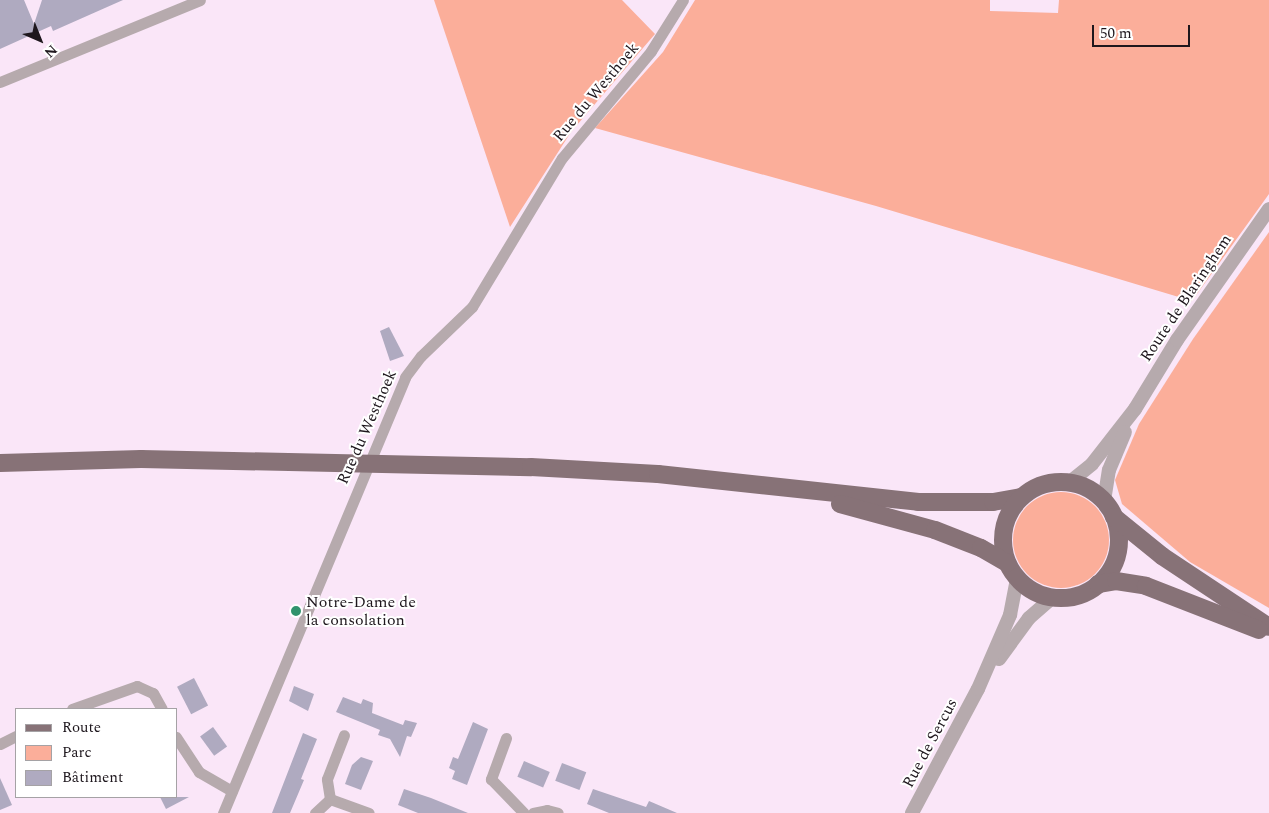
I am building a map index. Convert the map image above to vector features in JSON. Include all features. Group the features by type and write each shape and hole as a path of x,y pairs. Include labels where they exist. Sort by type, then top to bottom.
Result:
{"main road":[{"path":"0,463 141,459 596,470 936,503 993,502 1021,497 1044,484 1070,482 1086,487 1104,500 1114,516 1118,531 1118,551 1111,569 1098,584"},
{"path":"774,488 922,526 981,548 1007,563"},
{"path":"1021,497 1011,509 1004,528 1003,548 1007,563 1017,579 1035,592 1052,598 1076,596 1098,584 1116,581 1146,586 1269,634"},
{"path":"1114,516 1162,556 1269,627"}],"street":[{"path":"0,82 200,0"},
{"name":"Rue du Westhoek","path":"222,813 367,464 410,370 472,307 555,168 586,125 651,52 683,0"},
{"name":"Route de Blaringhem","path":"1070,482 1092,464 1135,409 1177,340 1269,209"},
{"name":"Route de Blaringhem","path":"1104,500 1111,462 1135,409"},
{"name":"Rue de Sercus","path":"912,813 978,689 1010,614 1017,579"},
{"name":"Rue de Sercus","path":"978,689 1029,618 1052,598"},
{"path":"75,708 136,686 150,690 161,708"},
{"path":"0,744 15,736"},
{"path":"330,800 327,779 344,736"},
{"path":"506,738 491,779 524,813"},
{"path":"178,740 199,772 232,791"},
{"path":"315,813 330,800"},
{"path":"330,800 369,813"},
{"path":"533,813 547,810 558,813"}],"green space":[{"path":"434,0 622,0 655,34 571,132 510,227"},
{"path":"695,0 990,0 990,11 1058,13 1059,0 1269,0 1269,194 1192,301 876,206 595,128 663,52"},
{"path":"1269,232 1269,608 1190,562 1122,504 1115,480 1139,424 1193,339"},
{"path":"1061,492 1079,496 1095,506 1105,522 1109,540 1105,558 1095,574 1079,584 1061,588 1043,584 1027,574 1017,558 1013,540 1017,522 1027,506 1043,496"}],"building":[{"path":"0,0 24,0 34,24 42,0 123,0 53,31 51,26 0,49"},
{"path":"389,327 404,356 390,361 380,331"},
{"path":"194,678 208,706 191,714 177,687"},
{"path":"294,686 314,694 308,711 289,701"},
{"path":"343,697 361,704 363,699 373,703 372,713 403,725 405,720 417,723 411,737 407,736 400,757 390,739 378,735 380,730 336,712"},
{"path":"473,722 488,729 467,785 452,779 455,771 449,768 453,757 458,759"},
{"path":"213,727 227,746 214,756 200,736"},
{"path":"303,733 317,739 301,779 304,780 290,813 272,813"},
{"path":"361,757 373,761 361,790 345,784 352,765"},
{"path":"524,761 550,772 543,788 517,777"},
{"path":"562,763 586,772 579,790 555,781"},
{"path":"0,778 12,805 0,810"},
{"path":"404,789 468,813 418,813 398,805"},
{"path":"593,789 646,807 649,801 677,813 609,813 587,804"},
{"path":"189,797 166,809 160,798"}],"place":[{"name":"Notre-Dame de la consolation","path":"296,611"}]}
